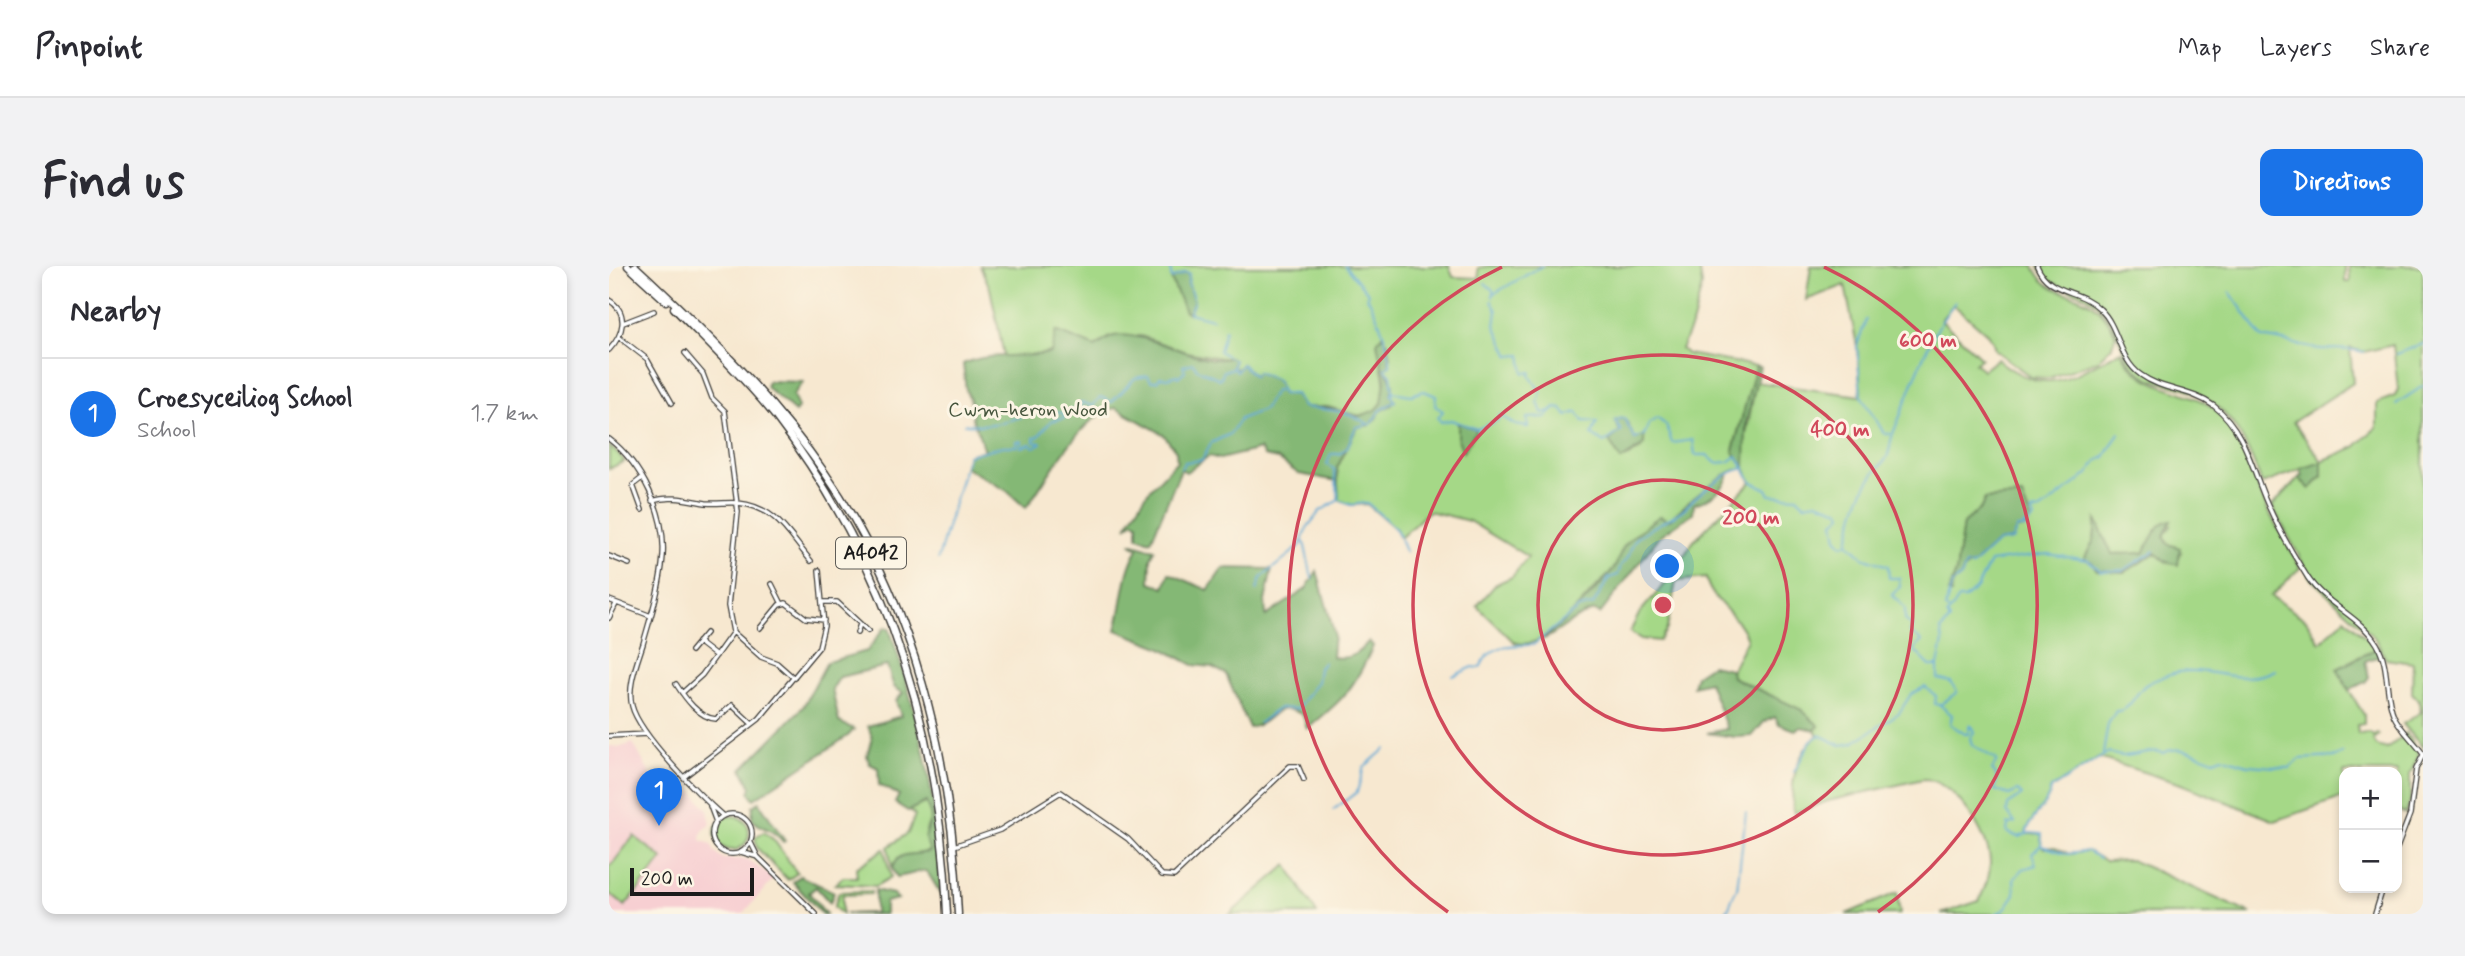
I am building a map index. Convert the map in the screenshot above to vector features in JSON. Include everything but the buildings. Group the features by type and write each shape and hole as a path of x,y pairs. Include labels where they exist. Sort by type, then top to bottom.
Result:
{"highway":[{"name":"A4042","path":"628,266 673,306 773,413 799,448 862,555 895,631 919,705 939,813 947,914"},
{"name":"A4042","path":"635,266 744,372 825,473 851,516 895,607 922,680 941,753 954,846 958,914"}],"street":[{"path":"2037,266 2052,287 2082,296 2101,309 2112,323 2126,359 2137,373 2159,385 2192,393 2214,406 2231,423 2246,449 2270,509 2310,581 2377,643 2383,658 2395,719 2423,755 2416,769 2410,814 2402,835"},
{"path":"609,300 619,310 623,323 619,338 609,350"},
{"path":"623,323 654,311"},
{"path":"619,338 647,359 672,402"},
{"path":"685,353 703,374 716,404 725,411 736,502 728,606 733,632 761,656 777,663 794,678"},
{"path":"609,439 627,455 643,478 664,546 631,699 638,721 647,733 709,804 723,816"},
{"path":"642,510 633,485 643,478"},
{"path":"652,501 670,498 713,503 736,502 764,509 777,517 811,561"},
{"path":"609,556 629,564"},
{"path":"685,776 752,724 819,647 824,637 824,620 819,570"},
{"path":"772,584 782,604"},
{"path":"609,600 651,616"},
{"path":"822,602 837,602 869,631"},
{"path":"609,618 616,603"},
{"path":"760,628 786,603 806,618 824,620"},
{"path":"857,634 860,624"},
{"path":"691,652 706,632"},
{"path":"682,693 695,684 733,632"},
{"path":"698,642 716,656"},
{"path":"676,684 682,693 711,719 716,719 732,705 752,724"},
{"path":"609,736 647,733"},
{"path":"954,846 1000,830 1061,792 1128,839 1162,875 1174,876 1290,766 1298,766 1304,780"},
{"path":"709,804 716,822"},
{"path":"758,857 741,852 727,853 716,845 713,830 716,822 723,816 732,814 745,818 752,830 751,841 758,857 816,914"},
{"path":"741,852 751,841"},
{"path":"2375,914 2381,893"}],"shaded area":[{"path":"633,743 665,801 688,786 708,810 710,824 702,832 701,840 711,844 715,853 724,859 747,859 774,878 743,914 609,914 609,746 621,747"}],"green space":[{"path":"980,266 1449,266 1453,277 1479,278 1478,268 1489,266 1699,266 1702,285 1693,322 1681,349 1687,354 1756,366 1733,450 1741,461 1756,382 1861,396 1857,346 1845,285 1806,300 1811,266 2034,266 2051,287 2092,304 2116,334 2112,346 2097,361 2049,378 2031,377 1995,350 1987,334 1953,305 1941,320 1981,358 1975,363 1983,370 1997,359 2031,379 2059,380 2121,351 2141,375 2196,398 2221,415 2236,435 2266,506 2300,568 2271,596 2306,620 2320,643 2345,618 2377,648 2349,662 2344,682 2364,715 2364,724 2357,725 2358,734 2370,733 2373,736 2377,733 2379,735 2373,740 2377,746 2387,749 2406,733 2419,755 2410,774 2410,801 2406,814 2402,812 2402,767 2339,767 2339,799 2275,821 2181,784 2099,758 2051,789 2026,834 2042,834 2041,845 2044,848 2055,847 2069,854 2088,851 2105,861 2131,860 2251,914 1941,914 1979,901 1990,869 1989,852 1977,825 1958,799 1946,788 1923,779 1828,801 1794,813 1796,770 1804,751 1818,735 1815,730 1819,726 1801,710 1732,677 1730,673 1747,639 1738,622 1713,595 1706,578 1676,581 1667,629 1659,641 1641,639 1630,632 1640,612 1667,582 1693,542 1751,482 1745,468 1724,475 1668,521 1630,540 1613,571 1570,616 1548,635 1525,644 1514,642 1477,606 1496,584 1512,577 1528,557 1469,521 1429,511 1400,538 1396,529 1367,504 1351,505 1339,500 1337,468 1357,427 1374,422 1380,411 1392,405 1391,375 1385,368 1391,357 1388,343 1381,349 1384,397 1377,410 1364,416 1328,407 1303,407 1282,394 1278,381 1257,372 1254,376 1249,370 1233,368 1234,360 1186,352 1141,336 1113,336 1095,347 1063,335 1051,352 1033,356 1004,356 990,288","holes":["1185,273 1194,301 1189,308 1172,279","1627,422 1635,439 1643,436 1641,449 1621,460 1609,441 1621,431 1618,425","2022,496 2023,525 1971,564 1948,593 1956,572 1963,524 1981,508 1985,499","2096,522 2111,554 2144,553 2162,524 2171,526 2164,536 2168,544 2181,552 2179,558 2167,562 2155,553 2125,572 2097,570 2087,555 2094,540"]},
{"path":"2039,266 2345,266 2345,282 2350,282 2349,266 2423,266 2423,748 2403,724 2421,712 2418,699 2412,693 2413,663 2386,659 2374,637 2312,580 2272,506 2299,478 2303,483 2322,462 2262,484 2244,442 2217,406 2190,390 2142,374 2130,362 2115,328 2103,310 2087,297 2057,284 2044,274","holes":["2393,345 2398,389 2395,396 2377,403 2377,427 2355,447 2322,461 2293,422 2353,383 2350,348 2364,352"]},
{"path":"1189,274 1188,283 1194,301 1189,313 1185,312 1171,279"},
{"name":"Cwm-heron Wood","path":"1056,331 1095,347 1112,337 1127,335 1206,358 1230,357 1234,360 1233,368 1237,370 1242,364 1254,376 1257,372 1277,380 1282,394 1295,394 1303,407 1331,408 1357,417 1376,410 1382,403 1385,380 1377,343 1382,335 1388,343 1390,365 1385,368 1393,383 1391,394 1395,401 1380,411 1370,425 1357,427 1337,468 1338,481 1299,474 1278,459 1264,456 1260,449 1220,459 1209,456 1186,472 1181,469 1151,541 1138,537 1138,523 1134,521 1126,527 1147,493 1177,461 1176,451 1163,434 1116,408 1103,412 1078,434 1026,508 1007,491 965,467 968,455 985,450 972,418 974,409 966,390 963,364 995,356 1051,353"},
{"path":"1756,366 1760,367 1746,422 1745,468 1733,451"},
{"path":"768,381 803,382 793,395 798,408 795,412 766,387"},
{"path":"1624,418 1635,439 1644,435 1644,445 1621,460 1609,441 1620,431 1615,420"},
{"path":"1458,423 1477,429 1463,452 1458,439"},
{"path":"609,445 625,461 609,469"},
{"path":"2322,462 2322,477 2310,489 2299,478 2303,476 2300,469"},
{"path":"1729,473 1716,493 1694,504 1693,513 1660,536 1600,614 1595,611 1587,614 1540,640 1600,585 1634,536 1660,516 1669,520 1705,489"},
{"path":"2022,496 2031,520 2025,528 2017,529 2012,540 1998,542 1972,566 1966,565 1961,577 1952,584 1951,594 1948,593 1956,572 1963,524 1981,508 1985,499"},
{"path":"2096,520 2112,554 2144,553 2158,528 2171,520 2164,536 2168,544 2180,548 2178,565 2167,562 2155,553 2125,572 2097,570 2092,562 2084,559 2094,540"},
{"path":"1130,543 1155,550 1151,558 1150,582 1164,587 1169,573 1208,590 1223,568 1272,569 1265,601 1266,616 1306,589 1317,571 1334,633 1332,657 1344,658 1353,655 1369,641 1373,646 1360,673 1339,701 1307,729 1303,715 1285,709 1249,728 1226,674 1212,667 1193,665 1160,647 1116,630 1127,578 1138,549"},
{"path":"885,627 889,628 900,661 926,760 936,827 941,894 925,871 897,877 892,869 895,862 903,856 930,851 925,838 931,817 926,802 908,811 895,803 899,795 879,785 878,768 870,764 867,756 872,737 868,726 901,716 896,701 903,693 894,687 887,666 840,677 832,689 839,722 854,729 849,735 754,799 742,769 803,707 827,662 867,651"},
{"path":"2377,648 2381,656 2365,661 2369,677 2349,690 2337,669"},
{"path":"1711,665 1731,669 1732,677 1802,710 1819,726 1815,730 1801,727 1795,730 1779,724 1775,717 1764,722 1752,736 1707,733 1727,729 1709,682 1693,686 1696,675"},
{"path":"926,801 931,817 926,830 931,850 894,863 892,869 888,847 908,833 915,815 910,810"},
{"path":"759,802 785,841 752,819 753,806"},
{"path":"732,816 744,821 749,833 744,845 732,850 720,845 715,833 720,821"},
{"path":"764,832 774,840 797,873 788,880 757,848 755,837"},
{"path":"634,836 663,859 625,906 609,893 609,868"},
{"path":"884,849 891,877 876,886 835,884 843,877 857,877 856,868"},
{"path":"1287,865 1317,914 1230,914"},
{"path":"800,876 834,892 830,903 816,887 809,893 826,914 822,914 793,882"},
{"path":"875,890 893,894 898,899 885,902 885,914 845,914 875,913"},
{"path":"871,891 871,894 842,895 842,914 834,907 839,892"},
{"path":"1897,893 1900,914 1846,914"}],"waterway":[{"path":"1171,266 1171,279 1189,274 1188,283 1194,301 1189,313 1212,319"},
{"path":"1345,266 1368,293 1367,298 1378,320 1388,351 1390,365 1385,368 1391,375 1393,391"},
{"path":"1495,293 1542,266"},
{"path":"1485,283 1493,290 1493,297"},
{"path":"2230,292 2262,338 2312,348 2364,352"},
{"path":"1492,301 1497,311 1495,326 1510,356 1521,355 1524,373 1531,372 1530,376 1541,392 1538,402 1542,413 1553,411"},
{"path":"1848,542 1861,497 1887,457 1893,434 1935,332 1955,302"},
{"path":"1866,320 1857,346 1861,396 1884,433 1890,434"},
{"path":"1225,330 1219,351 1234,360 1233,368 1237,371 1242,364 1254,376 1257,372 1277,380 1282,394 1295,394 1303,407 1339,412 1370,425 1380,411 1395,401 1391,394 1393,392 1411,395 1424,391 1436,396 1435,406 1443,411 1438,418 1441,422 1451,420 1477,429 1497,421 1500,415 1515,425 1528,427 1527,418 1546,417 1555,408 1562,409 1567,416 1577,412 1583,421 1597,422 1592,435 1604,443 1621,431 1615,420 1624,418 1635,439 1644,435 1649,424 1657,418 1666,425 1672,443 1693,440 1695,455 1707,455 1716,463 1729,462 1737,456 1752,482 1767,489 1770,495 1797,497 1804,504 1817,502 1840,510 1842,515 1834,522 1837,539 1842,545 1848,543 1863,557 1888,566 1889,578 1899,578 1900,586 1892,595 1905,608 1905,620 1912,626 1910,633 1922,641 1914,650 1930,666 1938,666 1938,679 1951,682 1957,692 1940,705 1952,715 1950,724 1965,734 1968,734 1970,724 1974,732 1970,738 1972,745 1997,760 1992,770 1997,777 1995,790 2009,795 2018,791 2022,795 2008,805 2007,812 2015,823 2008,824 2007,832 2018,837 2030,833 2042,834 2041,845 2032,854 2036,865 2023,869 2014,879 2015,894 2004,910 1996,914"},
{"path":"2396,354 2423,344"},
{"path":"938,559 968,455 1003,446 1018,446 1016,441 1022,441 1021,447 1030,444 1034,447 1041,443 1034,442 1034,438 1038,437 1051,421 1064,418 1064,413 1069,414 1072,410 1080,411 1081,402 1093,406 1100,397 1112,402 1135,378 1148,376 1151,381 1157,381 1160,377 1178,377 1185,371 1183,366 1193,363 1197,369 1220,379 1224,371 1233,368"},
{"path":"2396,404 2423,386"},
{"path":"1181,468 1185,462 1202,460 1211,443 1230,434 1240,419 1263,410 1275,391 1280,391"},
{"path":"965,424 989,425 1037,413 1062,413"},
{"path":"1257,590 1261,578 1300,546 1307,528 1320,511 1339,500 1334,469 1327,465 1331,454 1339,454 1347,448 1356,427 1366,425"},
{"path":"1948,610 1945,608 1952,584 1961,577 1966,565 1972,566 1998,542 2012,540 2017,528 2025,528 2023,525 2027,525 2034,518 2031,512 2041,510 2088,474 2097,461 2105,457 2119,433"},
{"path":"1453,676 1473,667 1480,668 1495,650 1533,645 1579,608 1593,605 1609,578 1618,575 1637,538 1682,510 1705,489 1745,468"},
{"path":"1341,501 1351,505 1367,503 1397,531 1406,553"},
{"path":"1304,542 1312,578"},
{"path":"1938,665 1943,642 1941,630 1950,620 1947,615 1959,599 1965,599 1977,588 1990,562 2047,554 2088,560 2101,571 2124,570 2154,551"},
{"path":"1259,723 1279,708 1297,709 1317,682 1319,668 1324,662"},
{"path":"2103,754 2108,724 2116,711 2126,708 2149,683 2181,672 2249,677 2275,670"},
{"path":"1794,772 1810,742 1819,735 1841,745 1853,743 1899,713 1911,694 1925,687 1936,696 1935,704 1939,705"},
{"path":"1333,810 1357,792 1364,767 1385,749"},
{"path":"2026,834 2051,789 2109,752 2129,756 2182,750 2214,760 2222,757 2248,765 2289,768 2300,759 2336,757 2343,753"},
{"path":"1724,914 1737,889 1746,812"},
{"path":"2042,846 2068,854 2088,851 2099,858"}],"place":[{"name":"Croesyceiliog School","path":"659,826"}]}
